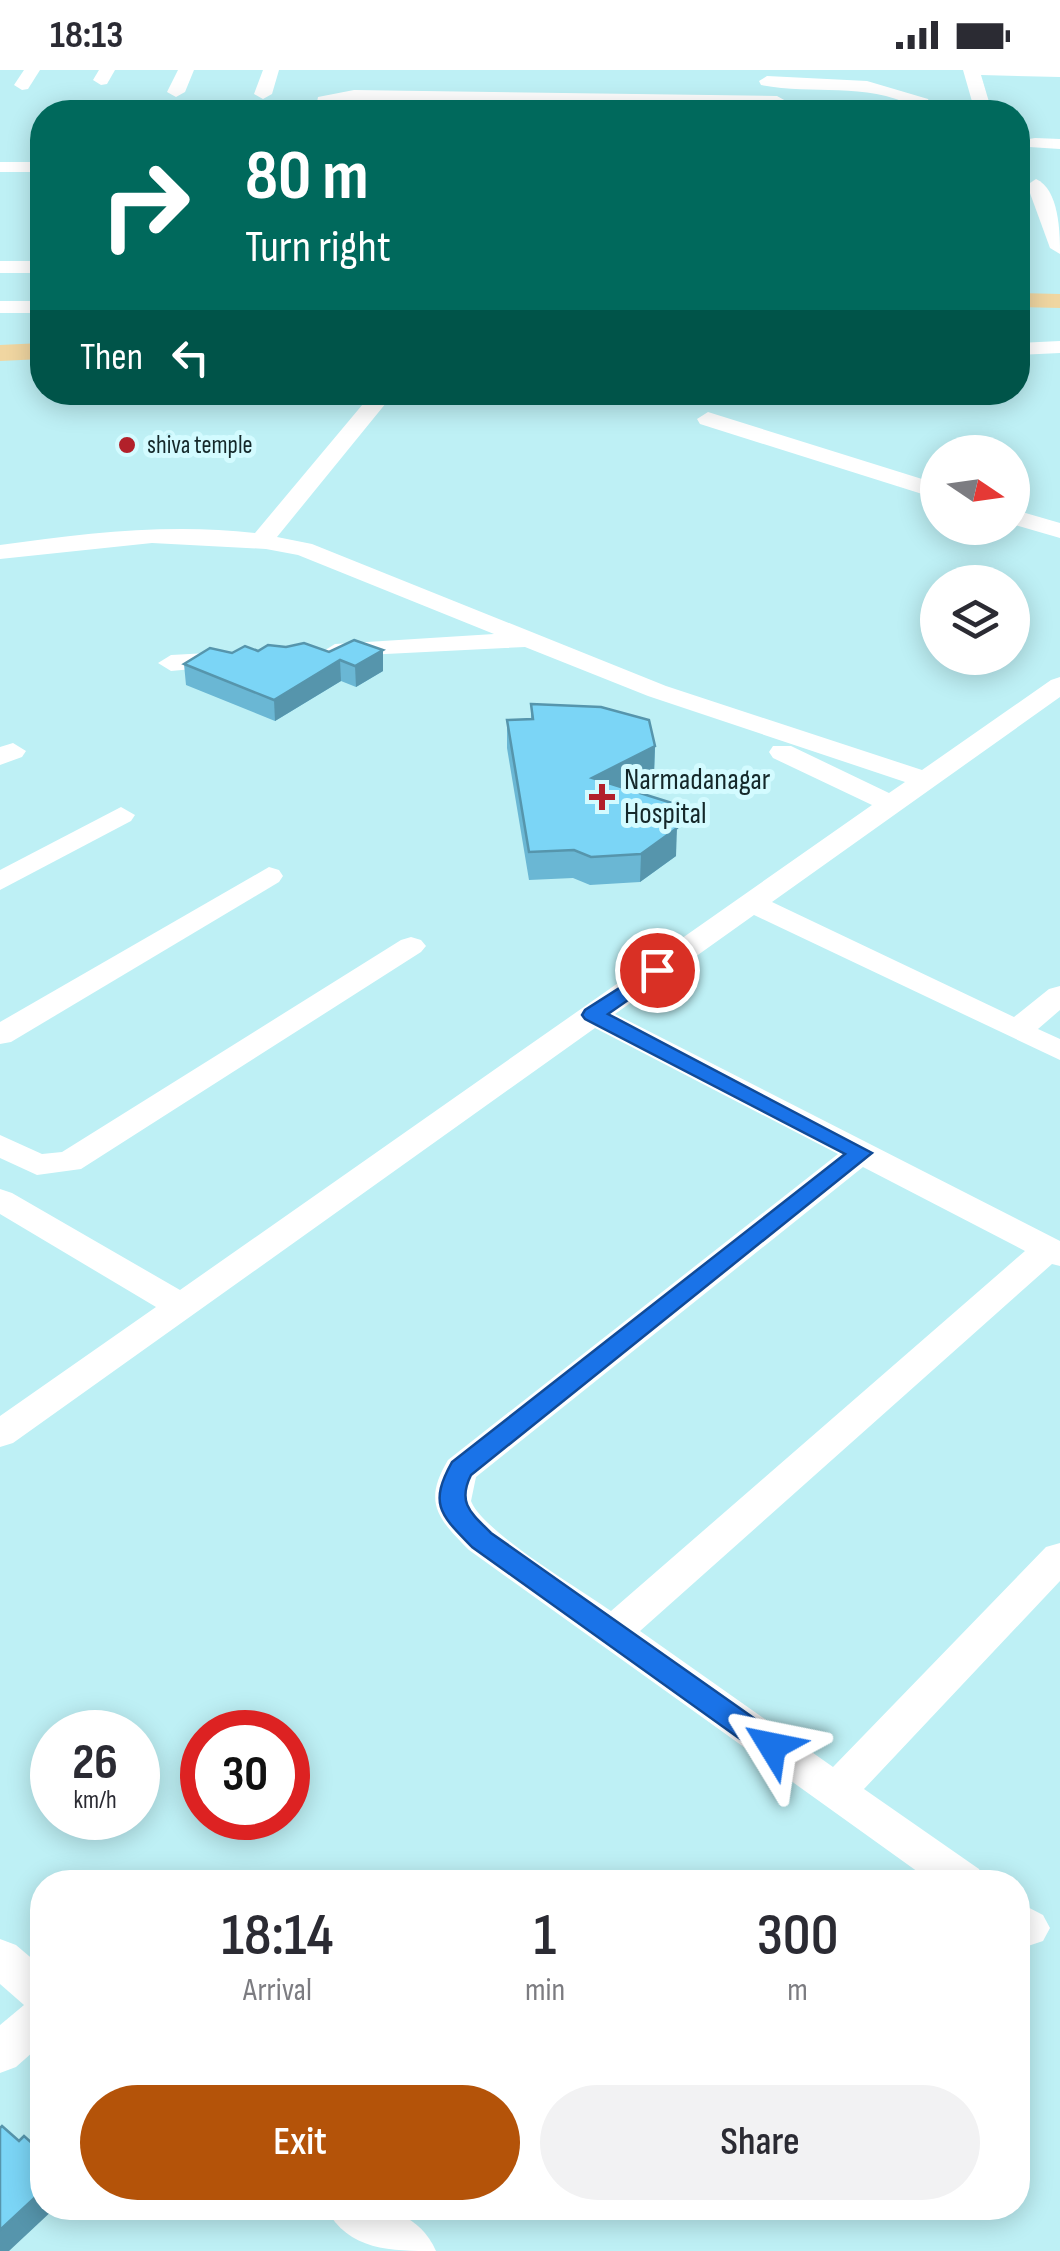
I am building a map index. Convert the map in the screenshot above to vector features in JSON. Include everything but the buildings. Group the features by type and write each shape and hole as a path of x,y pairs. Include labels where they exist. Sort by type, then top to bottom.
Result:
{"main road":[{"path":"1030,300 1060,301"},
{"path":"0,352 30,351"}],"street":[{"path":"176,92 186,70"},
{"path":"263,94 271,70"},
{"path":"980,100 973,70 1060,72"},
{"path":"779,100 765,96 767,76 880,89 918,100"},
{"path":"327,100 340,96 678,100"},
{"path":"1035,144 1060,144"},
{"path":"0,167 30,167"},
{"path":"1036,186 1058,236"},
{"path":"1030,208 1045,209"},
{"path":"0,268 30,267"},
{"path":"0,308 30,307"},
{"path":"1030,349 1060,348"},
{"path":"263,539 374,405"},
{"path":"708,419 920,486"},
{"path":"1030,522 1060,531"},
{"path":"0,552 153,536 263,539 356,567 657,692 893,805"},
{"path":"303,654 530,639"},
{"path":"170,664 246,658"},
{"path":"0,1434 1060,685"},
{"path":"657,692 928,781"},
{"path":"0,881 122,815"},
{"path":"0,1035 269,876"},
{"path":"752,904 1060,1051"},
{"path":"0,1145 37,1165 70,1162 410,946"},
{"path":"1016,1031 1060,995"},
{"path":"593,1015 1054,1252 611,1634"},
{"path":"860,1153 461,1469 450,1490 454,1512 482,1540 947,1870"},
{"path":"0,1200 179,1306"},
{"path":"836,1791 1060,1557"},
{"path":"0,1958 30,1982"},
{"path":"0,2053 30,2027"},
{"path":"367,2220 412,2251"}],"place":[{"name":"shiva temple","path":"127,445"},
{"name":"Narmadanagar Hospital","path":"602,797"}],"route":[{"path":"657,970 593,1015 860,1153 461,1469 450,1490 454,1512 482,1540 772,1746"}]}
